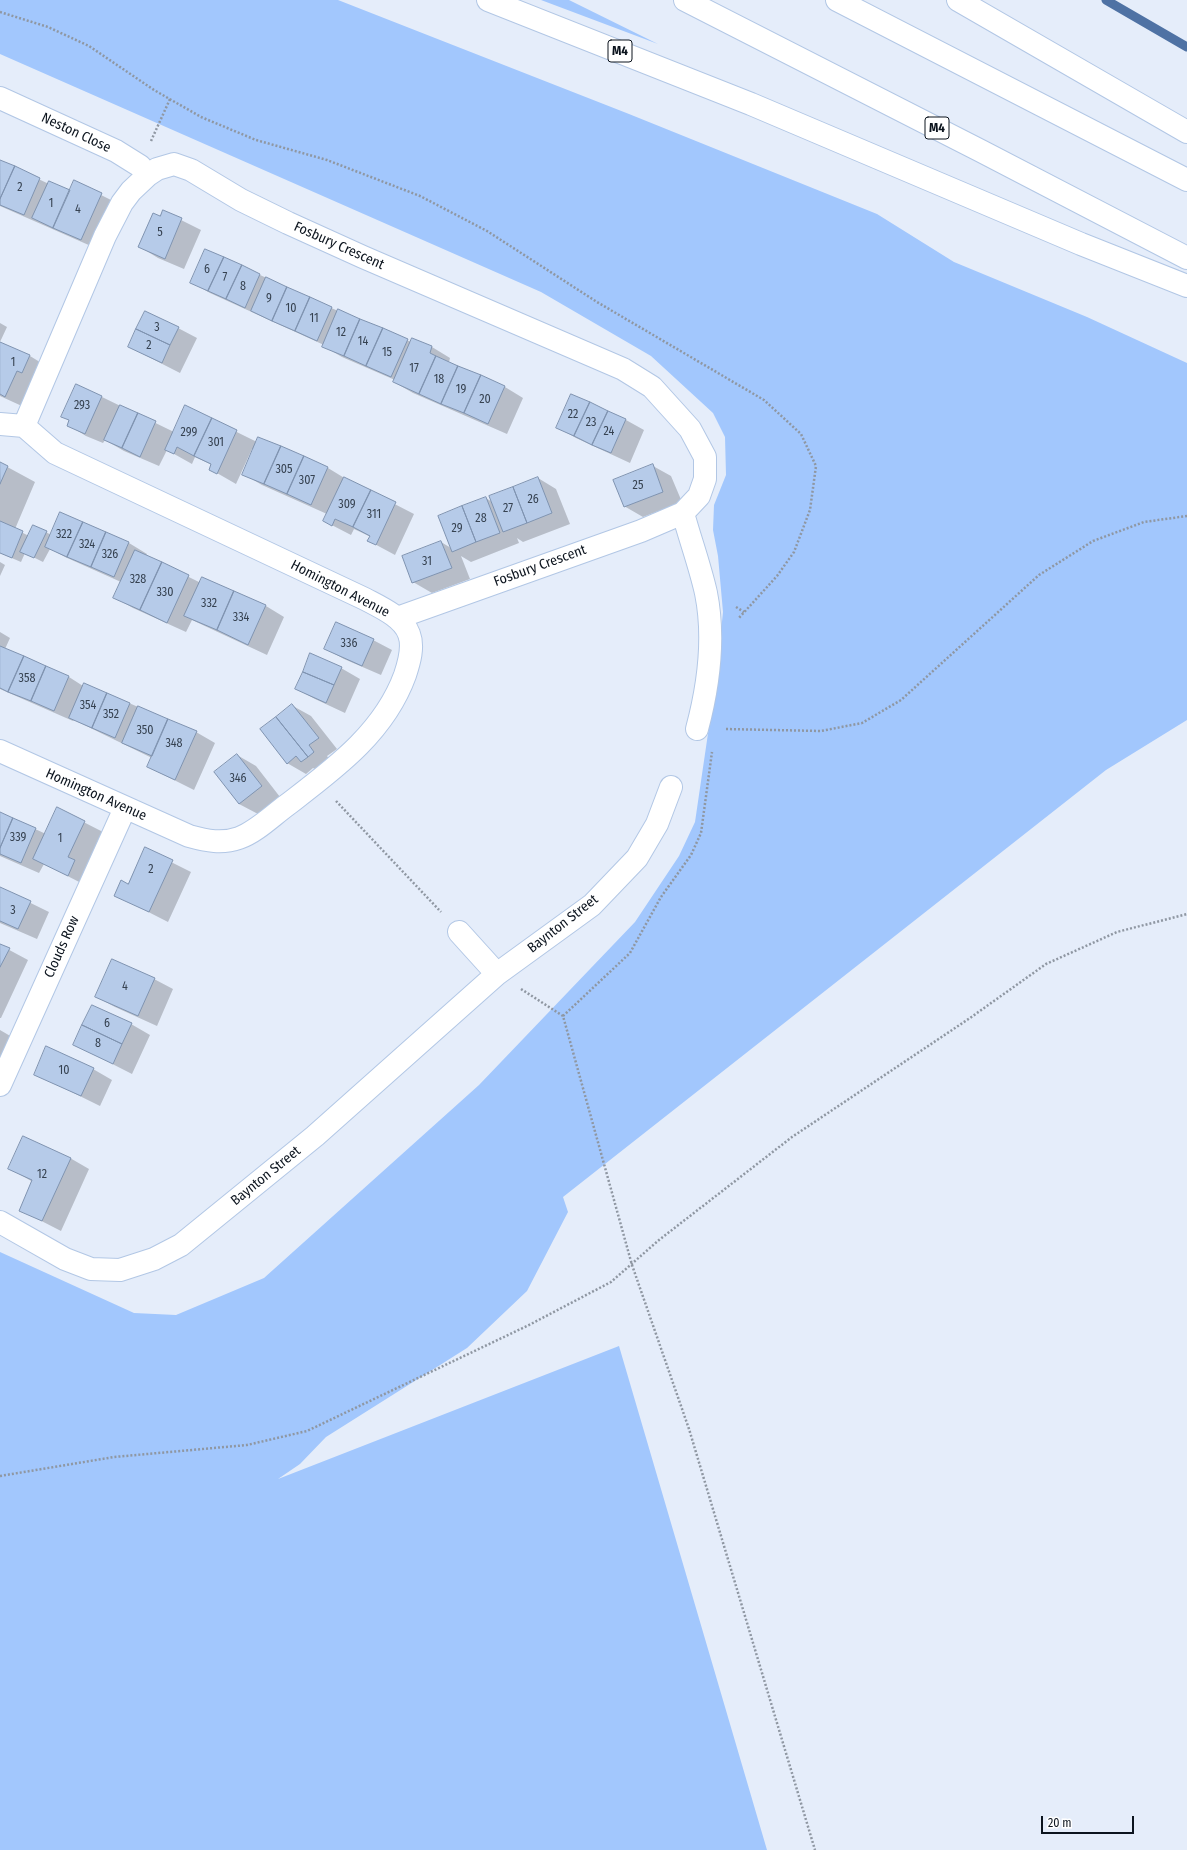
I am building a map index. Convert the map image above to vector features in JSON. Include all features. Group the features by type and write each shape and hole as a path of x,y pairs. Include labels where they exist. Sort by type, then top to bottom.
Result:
{"main road":[{"name":"M4","path":"488,0 744,101 1081,244 1187,286"},
{"name":"M4","path":"686,0 981,150 1187,258"},
{"path":"837,0 1187,180"},
{"path":"958,0 1187,132"},
{"name":"Neston Close","path":"0,98 116,151 144,170"},
{"name":"Fosbury Crescent","path":"24,426 105,236 122,203 144,170 157,169 174,164 191,170 241,200 288,224 623,369 652,386 690,429 705,458 704,479 699,496 683,513 641,531 397,618"},
{"path":"0,424 24,426"},
{"name":"Homington Avenue","path":"0,751 189,836 209,842 241,838 257,828 318,782 345,759 367,737 390,706 401,685 409,664 411,641 409,632 397,618 365,599 55,453 24,426"},
{"path":"683,513 706,592 711,631 708,673 703,706 697,729"},
{"name":"Baynton Street","path":"0,1222 65,1259 91,1269 120,1270 154,1259 181,1245 315,1136 497,974 592,905 637,858 658,824 671,787"},
{"name":"Clouds Row","path":"0,1085 125,808"},
{"path":"459,932 497,974"}],"path":[{"path":"144,170 170,99"},
{"path":"723,729 821,731 862,723 902,700 1039,575 1093,541 1144,522 1187,516"},
{"path":"563,1016 630,953 661,897 692,855 701,833 713,744"},
{"path":"318,782 459,932"},
{"path":"0,1476 114,1457 247,1445 307,1431 529,1325 611,1282 659,1240 792,1137 970,1018 1046,964 1117,932 1187,914"},
{"path":"497,974 563,1016 632,1265 689,1429 815,1850"}],"shaded area":[{"path":"0,0 338,0 629,114 877,214 954,262 1087,317 1187,363 1187,720 1106,770 563,1197 568,1212 527,1291 467,1348 326,1437 300,1464 278,1479 619,1346 767,1850 0,1850 0,1252 134,1313 176,1315 264,1278 479,1085 635,922 679,856 695,822 716,679 723,612 718,556 713,530 714,505 726,475 725,437 713,413 651,356 541,292 0,54"},
{"path":"541,0 569,0 658,44"}],"building":[{"path":"0,160 15,166 0,199"},
{"path":"15,166 40,178 24,215 0,205 0,199"},
{"path":"74,180 102,193 81,240 53,228"},
{"path":"49,181 70,190 53,228 32,218"},
{"path":"163,210 182,218 165,259 138,247 153,213 160,216"},
{"path":"205,249 224,257 208,291 190,283"},
{"path":"224,257 242,265 226,299 208,291"},
{"path":"242,265 260,274 245,308 226,299"},
{"path":"266,277 287,287 272,321 251,311"},
{"path":"287,287 310,297 295,331 272,321"},
{"path":"310,297 332,307 317,341 295,331"},
{"path":"338,309 360,319 344,356 322,347"},
{"path":"145,311 179,327 170,345 136,329"},
{"path":"360,319 383,328 366,366 344,356"},
{"path":"383,328 408,339 391,377 366,366"},
{"path":"136,329 170,345 162,363 128,347"},
{"path":"412,338 432,346 430,353 436,356 419,394 393,382"},
{"path":"0,342 30,355 22,373 17,371 5,397 0,394"},
{"path":"436,356 458,366 441,404 419,394"},
{"path":"458,366 481,375 464,413 441,404"},
{"path":"481,375 505,386 488,424 464,413"},
{"path":"76,384 102,396 85,434 67,426 69,420 61,417"},
{"path":"571,394 590,402 574,436 556,428"},
{"path":"590,402 608,411 592,445 574,436"},
{"path":"120,405 138,413 122,448 104,440"},
{"path":"185,405 212,418 194,456 177,447 174,454 165,450"},
{"path":"608,411 626,419 611,453 592,445"},
{"path":"138,413 156,421 140,457 122,448"},
{"path":"212,418 237,430 217,474 209,470 211,464 194,456"},
{"path":"258,437 281,446 264,484 242,475"},
{"path":"281,446 304,456 287,494 264,484"},
{"path":"304,456 328,467 311,505 287,494"},
{"path":"0,462 8,466 0,484"},
{"path":"653,464 663,492 624,507 613,480"},
{"path":"344,477 371,490 353,527 335,519 332,526 323,521"},
{"path":"538,477 552,513 527,523 513,487"},
{"path":"513,487 527,523 503,532 489,496"},
{"path":"371,490 396,502 376,545 367,541 370,536 353,527"},
{"path":"486,497 500,533 476,542 462,506"},
{"path":"462,506 476,542 452,552 438,516"},
{"path":"60,512 83,522 67,557 45,547"},
{"path":"0,521 23,531 12,558 0,553"},
{"path":"83,522 106,532 91,567 67,557"},
{"path":"33,525 47,531 34,558 20,552"},
{"path":"106,532 129,542 114,577 91,567"},
{"path":"441,541 452,568 412,583 402,556"},
{"path":"135,550 162,562 140,610 113,598"},
{"path":"162,562 189,575 167,623 140,610"},
{"path":"202,577 234,591 217,630 184,616"},
{"path":"234,591 266,605 248,645 217,630"},
{"path":"336,622 374,639 362,666 324,649"},
{"path":"0,646 24,656 8,692 0,688"},
{"path":"310,653 342,667 334,685 303,672"},
{"path":"24,656 46,666 31,701 8,692"},
{"path":"46,666 69,676 54,711 31,701"},
{"path":"303,672 334,685 326,703 295,689"},
{"path":"84,683 107,693 92,728 69,718"},
{"path":"107,693 130,703 115,738 92,728"},
{"path":"292,704 319,738 309,745 314,752 308,757 276,717"},
{"path":"138,706 168,719 152,756 122,743"},
{"path":"276,717 308,757 301,762 296,756 287,764 260,729"},
{"path":"168,719 197,731 175,780 147,767"},
{"path":"237,754 262,786 239,804 214,772"},
{"path":"57,807 85,821 68,857 75,860 68,876 33,859"},
{"path":"0,812 13,818 0,848"},
{"path":"13,818 36,828 21,863 0,854 0,848"},
{"path":"145,847 173,860 149,912 114,896 121,880 128,884"},
{"path":"0,887 31,901 18,929 0,921"},
{"path":"0,944 10,948 0,967"},
{"path":"112,959 155,978 138,1016 95,997"},
{"path":"92,1005 132,1023 122,1044 82,1025"},
{"path":"82,1025 122,1044 113,1064 73,1045"},
{"path":"46,1046 94,1068 81,1096 34,1075"},
{"path":"23,1136 71,1158 42,1221 19,1211 32,1180 8,1169"}],"waterway":[{"path":"1106,0 1187,47"}]}
